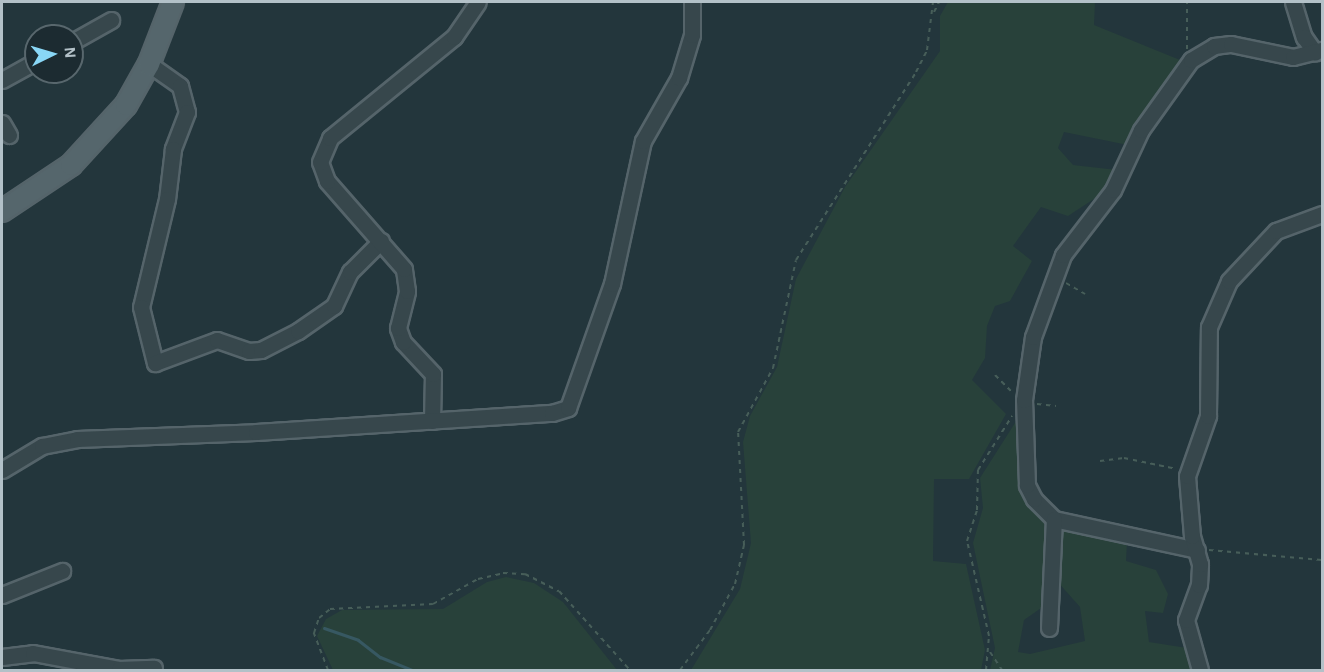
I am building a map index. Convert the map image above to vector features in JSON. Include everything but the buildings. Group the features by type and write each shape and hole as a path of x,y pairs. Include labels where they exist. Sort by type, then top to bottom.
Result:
{"main road":[{"path":"2,211 71,165 126,105 149,64 173,2"}],"street":[{"path":"432,421 433,374 403,342 398,328 406,275 381,241 327,181 320,162 322,150 330,138 454,37 478,2"},
{"path":"2,470 42,446 77,439 552,413 572,401 612,284 643,141 679,78 688,46 692,2"},
{"path":"1293,2 1304,37 1319,52"},
{"path":"84,35 111,20"},
{"path":"1049,628 1053,519 1027,485 1024,405 1033,337 1063,255 1113,190 1141,130 1191,60 1214,46 1231,44 1293,57 1319,52"},
{"path":"149,64 180,86 187,112 172,149 166,199 141,307 155,363 217,340 249,351 261,350 298,331 334,306 350,272 381,241"},
{"path":"2,80 24,68"},
{"path":"1200,670 1186,620 1199,585 1197,550 1187,492 1189,471 1208,416 1209,327 1229,281 1276,231 1323,214"},
{"path":"1053,519 1197,550"},
{"path":"2,595 62,571"},
{"path":"2,657 33,653 119,669 154,668"}],"path":[{"path":"933,2 933,14"},
{"path":"680,670 710,630 735,584 744,545 738,432 773,368 796,260 916,72 933,14 939,2"},
{"path":"1186,49 1187,2"},
{"path":"1054,279 1079,286 1085,294"},
{"path":"995,375 1024,405"},
{"path":"986,670 990,652 978,577 967,541 977,510 978,470 1010,417 1024,405 1056,406"},
{"path":"1100,461 1124,458 1189,471"},
{"path":"1197,550 1323,560"},
{"path":"328,670 314,633 319,618 330,609 433,604 478,579 503,573 525,574 559,591 630,670"},
{"path":"990,652 1002,670"}],"green space":[{"path":"948,2 1095,2 1094,25 1180,60 1128,145 1064,132 1058,148 1073,165 1117,170 1109,189 1068,216 1041,207 1013,246 1032,261 1010,301 995,306 987,326 985,358 972,380 1006,414 969,479 934,479 933,561 966,564 985,650 981,670 691,670 740,589 751,543 743,442 750,416 777,367 796,279 845,187 940,51 940,16"},
{"path":"1020,415 1021,486 1048,523 1044,606 1024,620 1018,652 1030,654 1085,641 1080,607 1056,580 1058,526 1127,542 1126,561 1156,570 1168,594 1163,613 1145,611 1149,642 1187,648 1194,670 990,670 995,648 973,543 983,508 980,478"},
{"path":"506,577 534,583 563,602 617,670 333,670 317,636 326,619 342,610 443,609 487,582"}],"waterway":[{"path":"324,628 358,640 380,657 412,670"}]}
